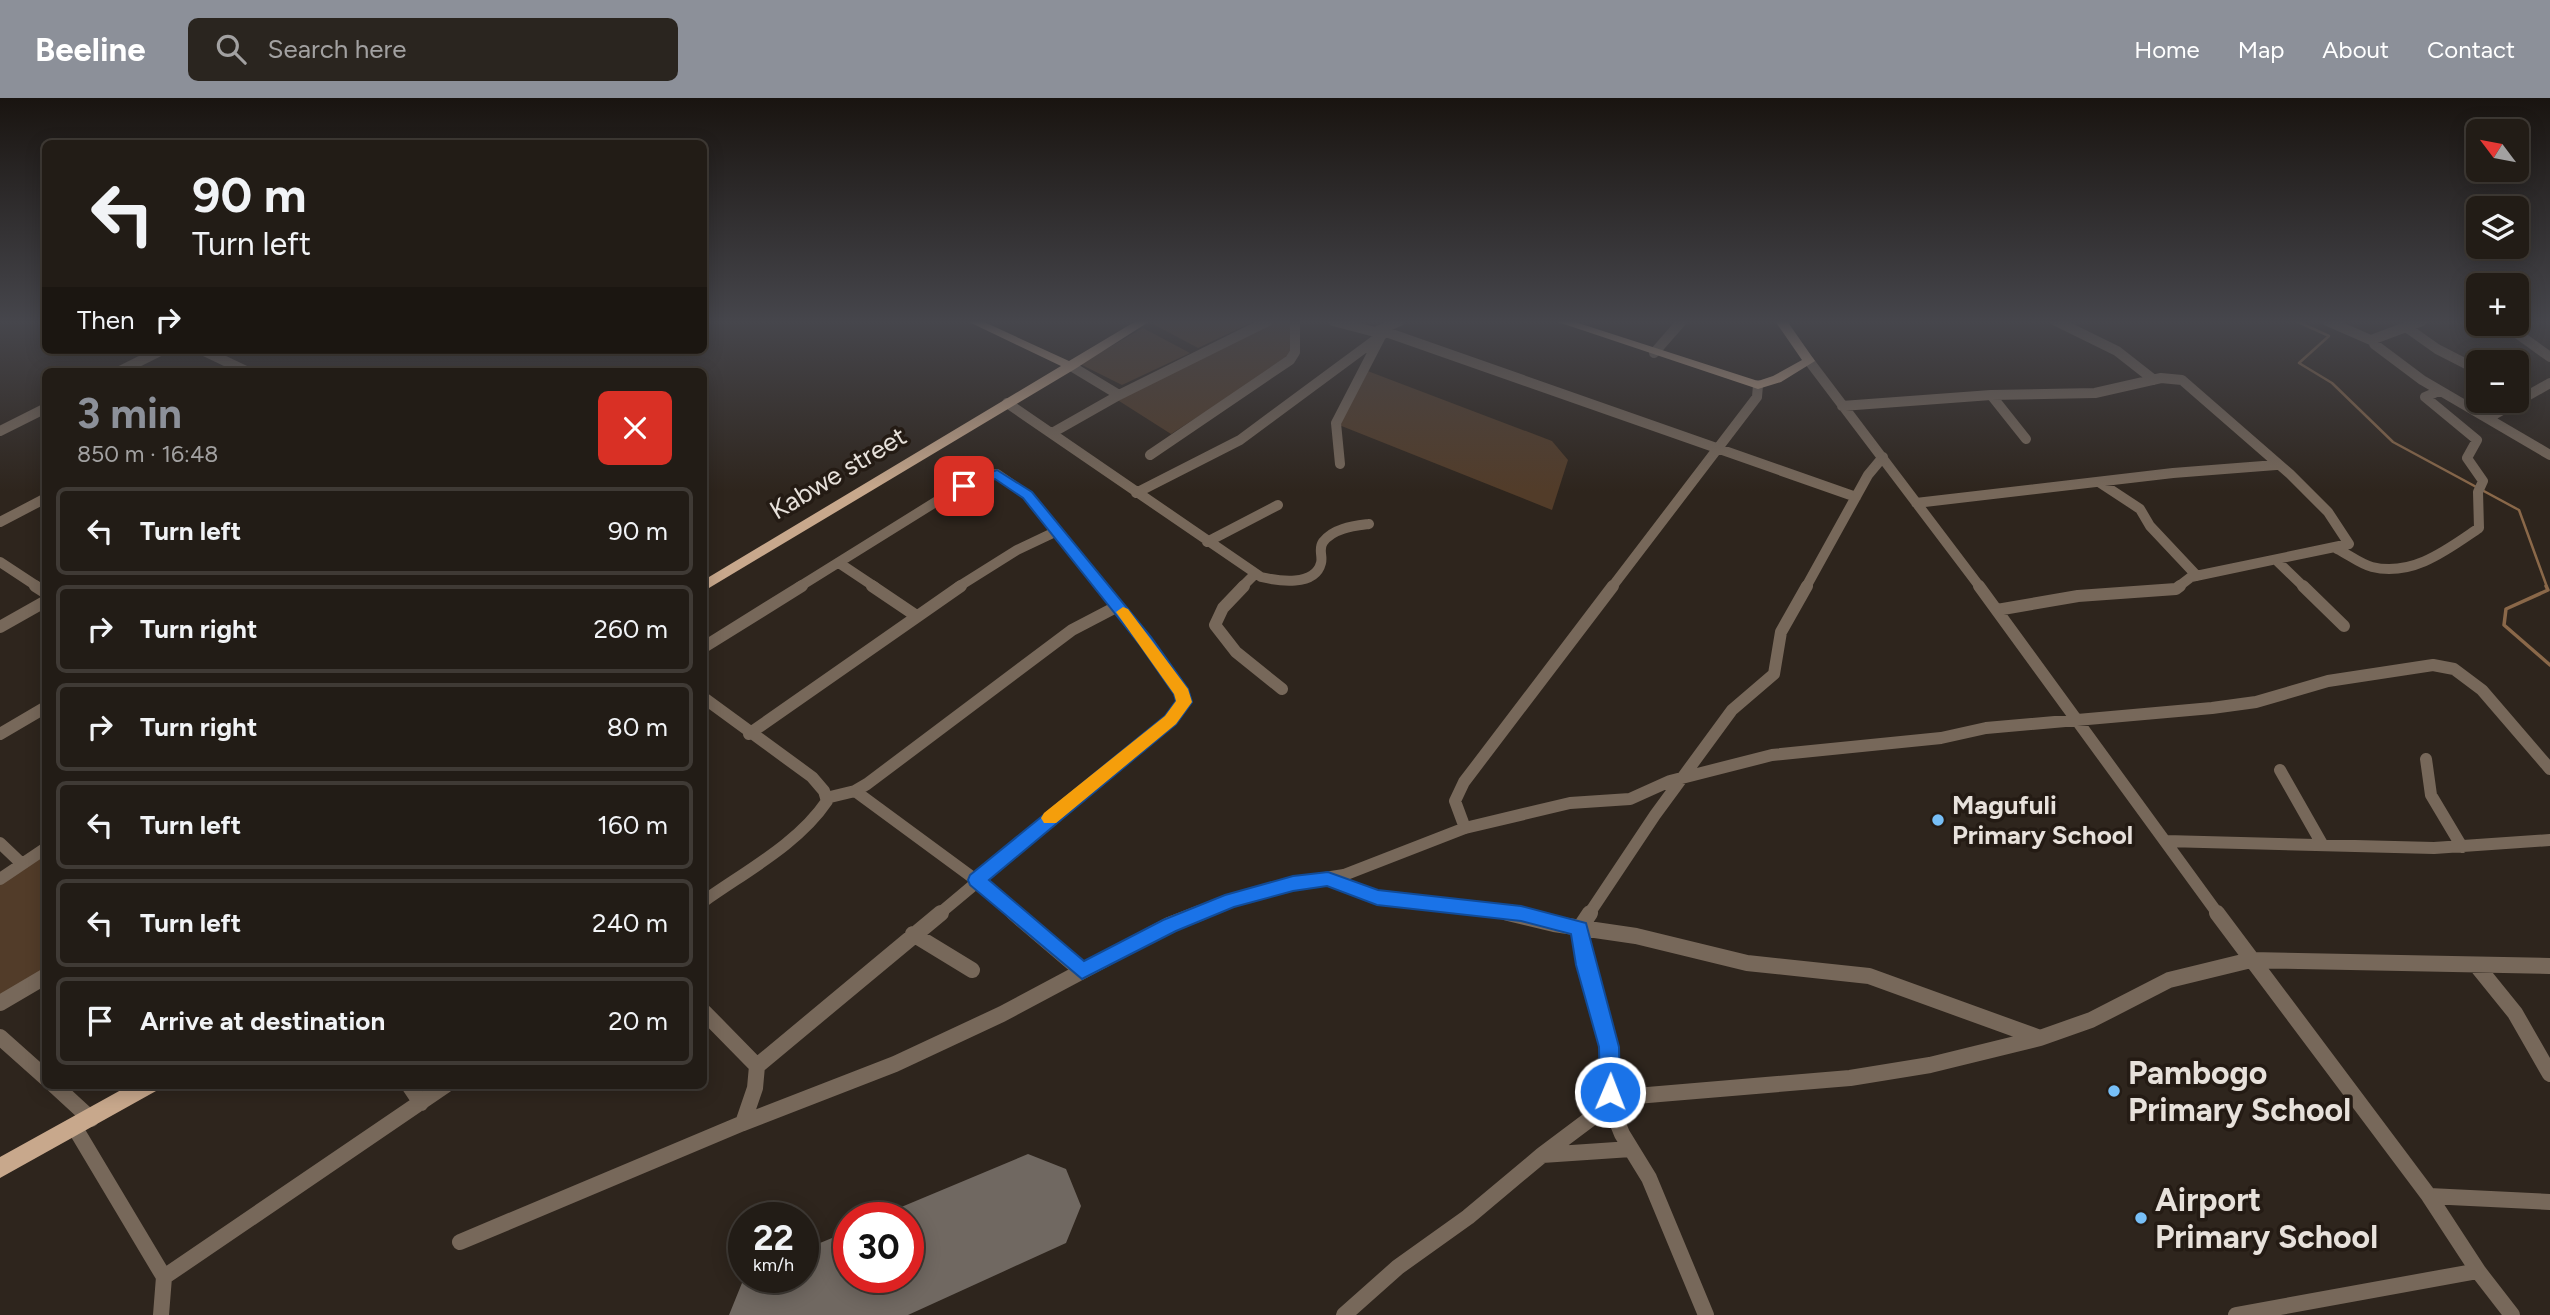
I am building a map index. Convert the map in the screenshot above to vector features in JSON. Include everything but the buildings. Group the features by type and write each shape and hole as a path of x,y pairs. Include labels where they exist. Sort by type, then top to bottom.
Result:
{"main road":[{"name":"Kabwe street","path":"707,584 1051,378"},
{"path":"1735,378 1758,385 1778,378"},
{"path":"0,1168 142,1089"}],"street":[{"path":"1091,378 1119,395"},
{"path":"1052,433 1154,378"},
{"path":"1150,455 1264,378"},
{"path":"1136,493 1240,440 1325,378"},
{"path":"1340,464 1336,423 1361,378"},
{"path":"1512,378 1718,446 1856,497"},
{"path":"1822,378 1997,610 2250,960 2429,1196 2478,1271 2512,1315"},
{"path":"2419,378 2549,452"},
{"path":"1842,406 1991,395 2095,393 2154,380 2174,379 2188,384 2302,485 2347,535 2349,544 2337,549 2187,578 2176,589 2077,596 1997,610"},
{"path":"2490,417 2550,383"},
{"path":"1465,828 1455,801 1464,782 1757,397 1758,385"},
{"path":"2337,549 2372,568 2410,566 2432,560 2479,528 2478,492 2483,481 2467,458 2477,440 2425,397 2439,391"},
{"path":"1991,395 2026,439"},
{"path":"1007,402 1255,574 1288,581 1307,577 1319,568 1321,545 1325,539 1343,529 1369,524"},
{"path":"0,431 42,410"},
{"path":"1706,1315 1649,1178 1631,1149 1610,1104 1609,1047 1586,965 1580,928 1655,815 1741,699 1774,674 1782,632 1856,497 1882,457"},
{"path":"1916,503 2277,465"},
{"path":"707,645 942,498 990,474 1005,477 1020,488 1118,606 1182,693 1184,702 1180,711 757,1066"},
{"path":"2099,482 2124,495 2140,509 2150,526 2197,576"},
{"path":"0,522 42,500"},
{"path":"1207,541 1279,505"},
{"path":"749,734 915,615 1017,550 1055,532"},
{"path":"2276,560 2344,626"},
{"path":"0,562 42,590"},
{"path":"839,563 915,615"},
{"path":"1255,574 1223,608 1215,625 1219,634 1244,660 1282,689"},
{"path":"0,627 42,603"},
{"path":"826,798 855,791 1079,626 1118,606"},
{"path":"460,1242 743,1123 919,1053 1002,1014 1170,925 1231,900 1293,883 1328,879 1398,856 1465,828 1504,821 1570,803 1630,799 1685,777 1772,755 1941,738 1986,728 2256,702 2329,681 2443,665 2470,679 2482,690 2550,769"},
{"path":"707,700 749,734 812,777 826,798"},
{"path":"0,734 42,709"},
{"path":"2426,759 2431,795 2462,847"},
{"path":"2280,770 2322,844"},
{"path":"855,791 976,880 1082,971"},
{"path":"707,899 820,813 826,798"},
{"path":"2166,841 2462,847 2550,840"},
{"path":"0,843 22,864"},
{"path":"0,879 42,851"},
{"path":"1328,879 1377,898 1521,914 1580,928 1636,936 1747,963 1869,976 2040,1038"},
{"path":"913,934 972,970"},
{"path":"1344,1315 1398,1267 1468,1217 1542,1155 1610,1104 1636,1096 1850,1078 1930,1065 2040,1038 2091,1020 2169,980 2250,960 2550,966"},
{"path":"2477,966 2515,1013 2550,1074"},
{"path":"0,1003 42,978"},
{"path":"707,1016 757,1066 755,1088 743,1123"},
{"path":"0,1037 42,1074"},
{"path":"57,1089 83,1123 164,1277 161,1315"},
{"path":"412,1089 421,1103"},
{"path":"164,1277 440,1089"},
{"path":"1542,1155 1631,1149"},
{"path":"2429,1196 2550,1202"},
{"path":"2236,1315 2478,1271"}],"shaded area":[{"path":"1108,378 1137,378 1122,385"},
{"path":"1159,378 1258,378 1171,434 1116,399"},
{"path":"1361,378 1386,378 1552,441 1568,460 1552,510 1339,425"},
{"path":"42,856 42,974 0,997 0,885"}],"waterway":[{"path":"2323,378 2393,442 2519,510 2547,587"},
{"path":"2546,586 2548,590 2506,609 2504,625 2550,665"}],"runway":[{"path":"924,1252 1028,1206"},
{"path":"785,1315 834,1293"}],"slow traffic":[{"path":"1050,818 1171,720 1184,702 1182,693 1123,612"}],"place":[{"name":"Magufuli Primary School","path":"1938,820"},
{"name":"Pambogo Primary School","path":"2114,1091"},
{"name":"Airport Primary School","path":"2141,1218"}],"route":[{"path":"964,486 990,474 997,474 1020,488 1146,641 1182,693 1184,702 1171,720 976,880 1082,971 1170,925 1231,900 1293,883 1328,879 1377,898 1433,902 1521,914 1554,924 1580,928 1586,965 1609,1047 1610,1092"}]}
